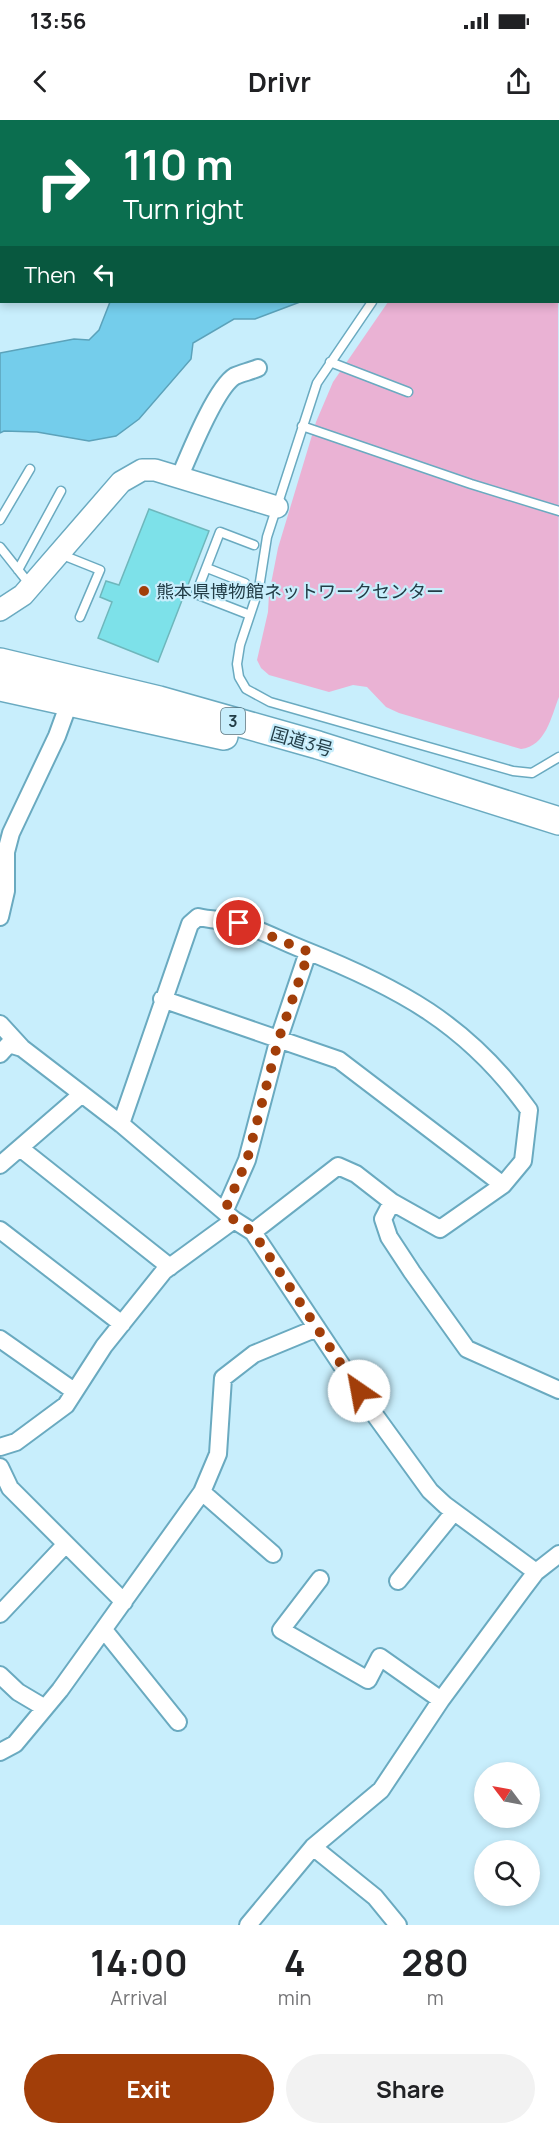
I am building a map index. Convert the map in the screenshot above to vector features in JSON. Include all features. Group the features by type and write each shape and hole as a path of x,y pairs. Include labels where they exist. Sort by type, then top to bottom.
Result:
{"highway":[{"name":"国道3号","path":"0,663 159,700 238,722 559,821"},
{"name":"国道3号","path":"0,687 293,751 462,792"}],"street":[{"path":"180,476 195,440 221,392 233,377 258,368"},
{"path":"0,610 23,595 25,578 59,554 131,475 142,470 155,470 180,476 277,507"},
{"path":"0,917 6,891 6,852 11,832 57,736 69,703"},
{"path":"122,1124 162,999 190,924 198,917 239,923 381,982 446,1021 505,1076 529,1110 523,1161 503,1185 440,1229 392,1202 356,1174 338,1166 253,1232"},
{"path":"0,1447 16,1442 43,1425 66,1405 74,1390 122,1324 170,1267 229,1215 247,1160 279,1038 309,952"},
{"path":"162,999 339,1060 503,1185"},
{"path":"0,1024 22,1048 122,1124 229,1215 253,1232 430,1491 454,1512 536,1572"},
{"path":"0,1054 9,1044 22,1048"},
{"path":"0,1165 82,1094"},
{"path":"20,1148 170,1267"},
{"path":"392,1202 383,1219 389,1237 467,1349 559,1390"},
{"path":"0,1230 122,1324"},
{"path":"0,1752 15,1744 45,1708 104,1630 202,1492 218,1454 223,1378 254,1354 317,1328"},
{"path":"0,1338 74,1390"},
{"path":"0,1467 10,1488 124,1602"},
{"path":"202,1492 273,1554"},
{"path":"398,1581 454,1512"},
{"path":"0,1614 65,1545"},
{"path":"248,1925 313,1847 381,1790 441,1700 536,1572 559,1554"},
{"path":"320,1579 281,1630 368,1680 380,1658 441,1700"},
{"path":"104,1630 178,1722"},
{"path":"0,1675 18,1692 45,1708"},
{"path":"313,1847 375,1898 398,1925"}],"lane":[{"path":"371,303 317,383 267,537 259,588 237,664 238,677 246,689 257,697 513,771 532,773 546,767 559,757"},
{"path":"330,362 408,392"},
{"path":"302,426 471,484 559,511"},
{"path":"0,520 30,469"},
{"path":"0,547 25,578 61,491"},
{"path":"250,615 196,594 220,532 254,546"},
{"path":"59,554 100,570 80,616"},
{"path":"207,567 245,583"}],"shaded area":[{"path":"387,303 558,303 559,697 542,737 529,747 521,749 399,713 386,707 367,687 353,685 329,692 269,675 261,668 257,660 268,612 278,548 316,422 333,382"}],"water":[{"path":"110,303 297,303 255,319 234,319 193,343 191,359 139,419 116,436 89,441 37,432 4,431 0,433 0,353 74,339 89,340 99,330"}],"building":[{"name":"熊本県博物館ネットワークセンター","path":"149,509 209,531 158,662 98,638 112,602 100,597 106,581 119,585"}],"place":[{"name":"熊本県博物館ネットワークセンター","path":"144,591"}],"route":[{"path":"239,923 309,952 279,1038 247,1160 225,1210 234,1220 253,1232 359,1391"}]}
